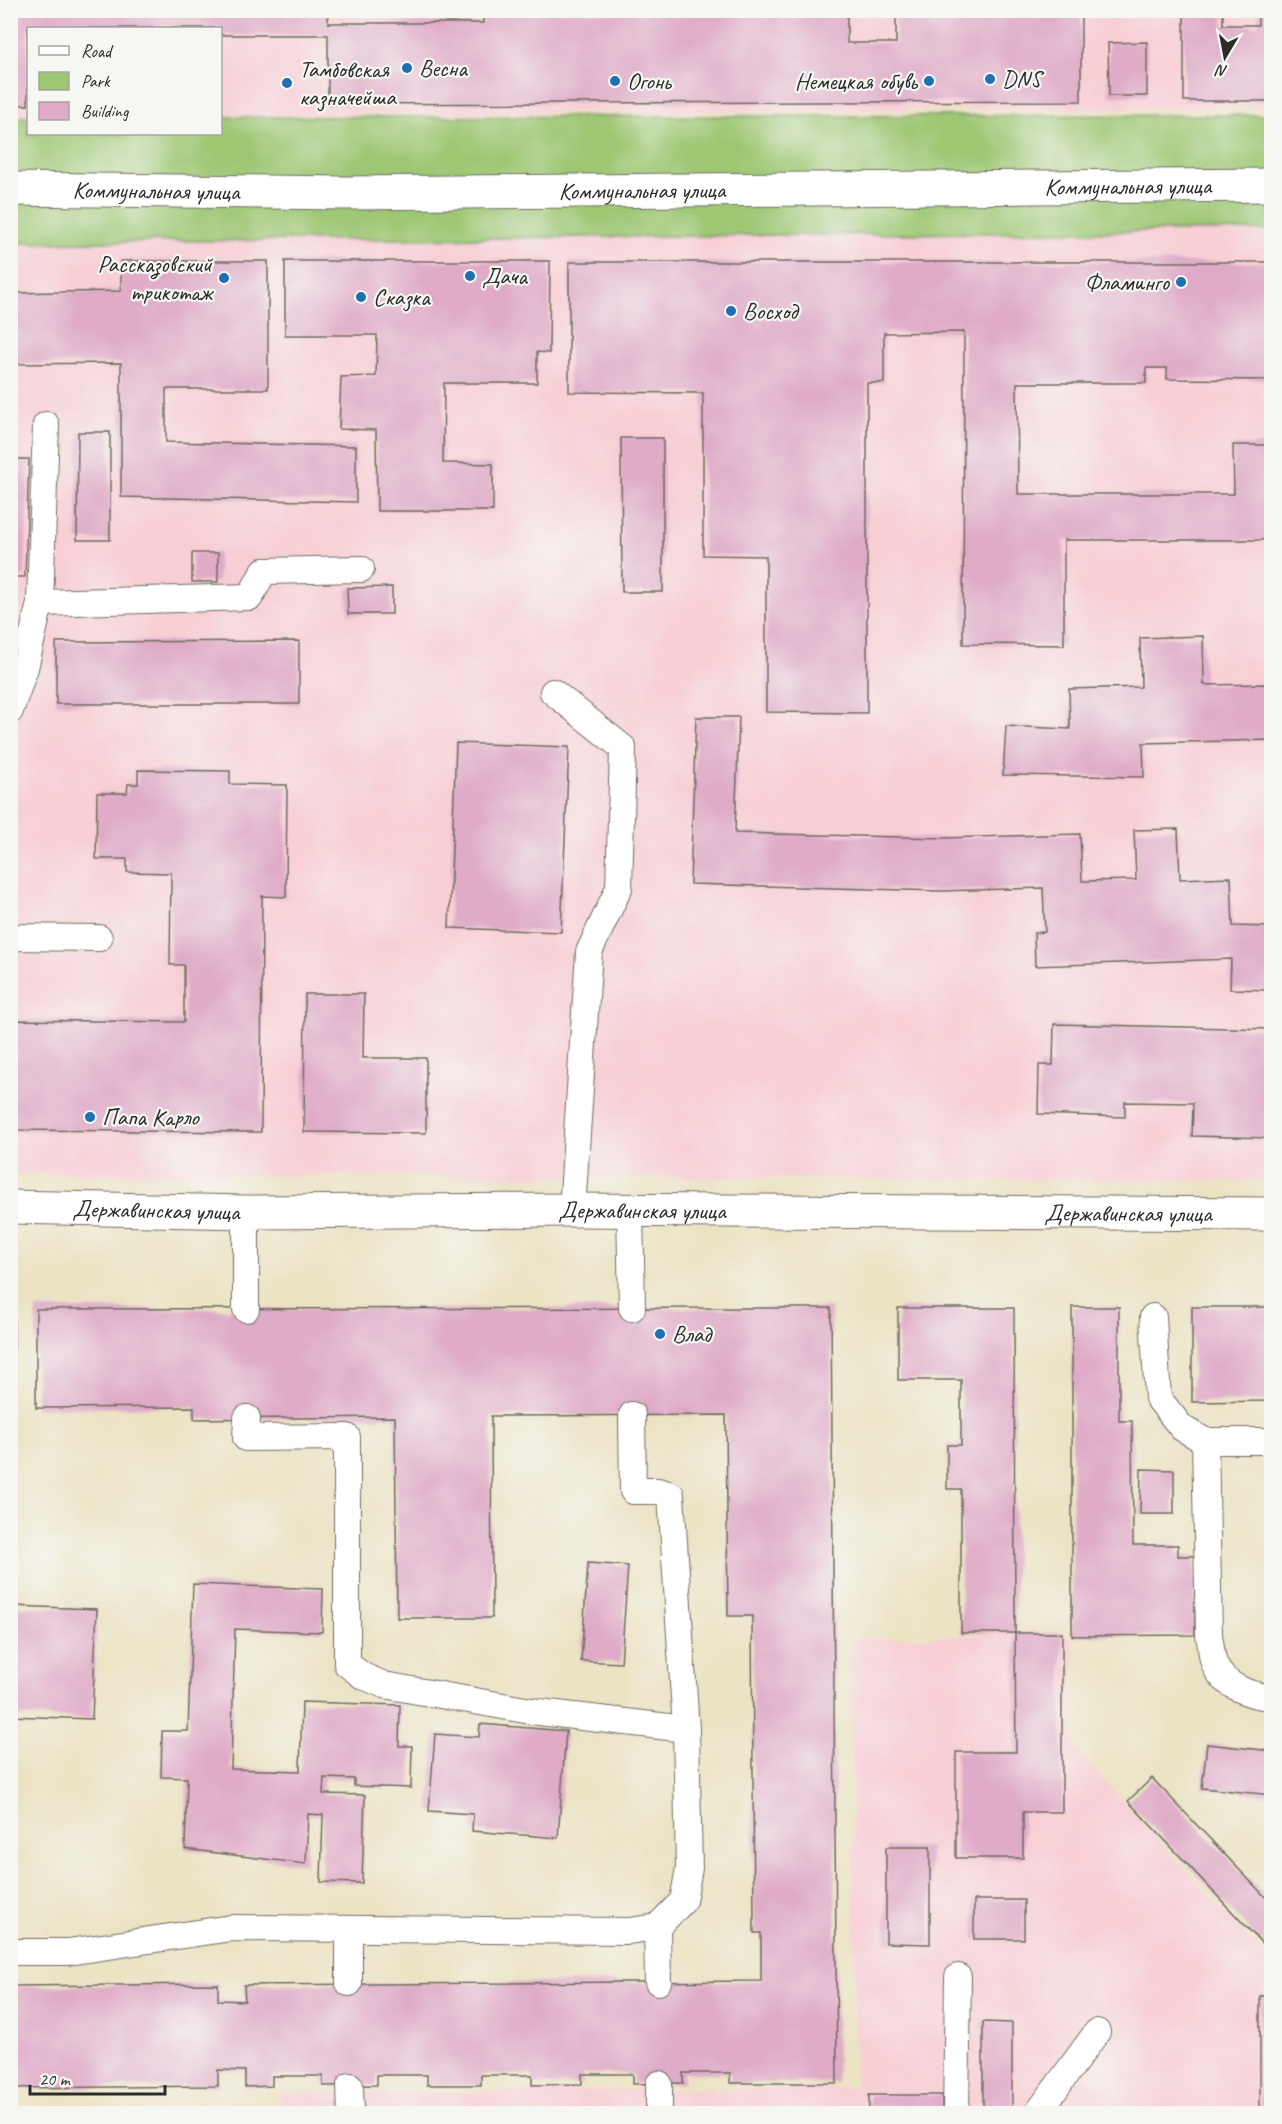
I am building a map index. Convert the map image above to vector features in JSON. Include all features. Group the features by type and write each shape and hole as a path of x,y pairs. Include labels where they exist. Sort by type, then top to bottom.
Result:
{"street":[{"name":"Коммунальная улица","path":"10,189 345,193 1272,185"},
{"name":"Державинская улица","path":"10,1207 246,1212 572,1210 1272,1214"}],"lane":[{"path":"10,711 25,668 40,603 46,425"},
{"path":"40,603 250,597 264,571 361,569"},
{"path":"553,692 623,748 619,888 589,952 572,1210"},
{"path":"10,937 99,938"},
{"path":"630,1211 632,1308"},
{"path":"246,1212 246,1309"},
{"path":"1153,1317 1158,1398 1182,1428 1206,1441 1272,1441"},
{"path":"10,1952 68,1952 231,1928 629,1932 657,1927 683,1901 689,1868 686,1730 671,1495 658,1491 633,1491 632,1415"},
{"path":"246,1418 246,1438 346,1437 347,1664 363,1676 384,1685 531,1711 686,1730"},
{"path":"1206,1441 1209,1635 1214,1664 1231,1686 1263,1697 1272,1697"},
{"path":"657,1927 658,1982"},
{"path":"349,1929 349,1983"},
{"path":"956,2114 958,1977"},
{"path":"1038,2114 1097,2032"},
{"path":"659,2084 660,2114"},
{"path":"350,2086 351,2114"}],"shaded area":[{"path":"10,11 1271,11 1271,107 222,115 222,27 27,27 27,117 11,117"},
{"path":"1271,230 1271,1181 11,1174 10,243"},
{"path":"1062,1633 1072,1636 1074,1747 1271,1963 1271,2113 281,2114 281,2093 855,2088 851,1640"}],"green space":[{"path":"1271,115 1271,230 11,243 10,117 27,117 27,135 222,135 222,117"}],"building":[{"path":"10,10 328,10 328,23 483,23 483,10 522,10 522,13 586,10 586,12 622,13 622,10 847,10 847,43 896,43 896,10 1081,10 1081,101 328,104 328,35 222,35 222,27 27,27 27,105 10,105"},
{"path":"1108,10 1147,10 1147,15 1108,15"},
{"path":"1184,10 1223,10 1223,25 1258,25 1258,10 1272,10 1272,101 1184,101"},
{"path":"1147,42 1147,96 1109,96 1108,43"},
{"path":"121,261 268,261 268,389 166,389 166,442 356,446 356,502 121,497 121,363 10,364 10,293 121,291"},
{"path":"285,261 550,261 549,353 537,352 537,383 444,383 443,463 493,464 493,511 377,511 376,430 339,429 341,377 376,376 377,335 285,335"},
{"path":"569,262 1272,262 1272,380 1167,379 1167,368 1146,368 1146,383 1017,383 1018,494 1234,494 1233,445 1272,445 1272,540 1064,540 1064,645 963,644 964,332 884,333 884,383 867,383 867,713 766,712 766,556 703,555 703,393 569,392"},
{"path":"78,432 110,432 110,540 77,540"},
{"path":"621,438 663,438 663,592 622,592"},
{"path":"10,459 29,459 25,577 10,577"},
{"path":"192,553 218,553 218,582 192,582"},
{"path":"392,587 392,614 348,614 347,588"},
{"path":"1203,636 1204,685 1272,684 1272,740 1143,743 1144,777 1003,775 1006,726 1070,729 1069,689 1141,687 1140,638"},
{"path":"299,641 299,704 56,704 56,642"},
{"path":"696,717 739,717 735,833 943,838 1080,834 1082,881 1136,880 1134,830 1178,829 1180,879 1231,877 1233,926 1272,927 1272,990 1230,989 1231,959 1035,966 1034,933 1045,932 1043,888 940,891 690,884"},
{"path":"456,743 569,747 561,932 449,928"},
{"path":"138,770 230,771 230,784 287,785 286,897 262,896 261,1132 10,1130 10,1020 184,1022 184,965 170,965 171,873 127,872 127,859 96,859 97,793 127,793 128,784 138,784"},
{"path":"305,994 364,994 363,1058 426,1058 426,1133 304,1132"},
{"path":"1054,1024 1272,1029 1272,1138 1192,1136 1193,1103 1125,1102 1125,1117 1038,1114 1039,1065 1053,1065"},
{"path":"1072,1307 1119,1307 1119,1421 1132,1421 1133,1545 1178,1545 1178,1556 1195,1556 1195,1635 1072,1636"},
{"path":"1192,1307 1272,1307 1272,1401 1192,1402"},
{"path":"831,1308 837,2083 730,2083 730,2073 683,2073 683,2083 633,2084 633,2074 582,2074 582,2084 532,2085 532,2075 481,2075 481,2085 427,2085 427,2075 377,2075 377,2085 323,2086 323,2076 272,2076 272,2086 245,2087 245,2071 218,2070 218,2086 10,2088 10,1986 218,1984 218,2000 245,2001 244,1985 761,1981 761,1933 754,1933 752,1616 728,1616 726,1415 491,1416 492,1618 397,1618 395,1417 194,1419 194,1407 36,1408 36,1309"},
{"path":"898,1308 1014,1308 1015,1633 961,1633 961,1489 947,1489 947,1445 961,1445 961,1380 898,1380"},
{"path":"10,1310 14,1310 14,1349 10,1349"},
{"path":"1141,1469 1174,1470 1174,1514 1140,1514"},
{"path":"588,1563 628,1566 621,1663 581,1661"},
{"path":"193,1584 323,1589 322,1632 235,1629 231,1769 300,1771 302,1702 400,1705 399,1746 412,1746 411,1788 354,1786 354,1779 324,1778 323,1794 365,1795 362,1883 321,1882 323,1815 308,1814 306,1864 185,1849 187,1778 161,1777 162,1731 188,1731"},
{"path":"10,1606 97,1609 92,1719 10,1716"},
{"path":"1015,1633 1062,1633 1062,1812 1023,1812 1023,1858 956,1858 956,1752 1016,1752"},
{"path":"480,1724 566,1731 558,1838 472,1831 473,1814 429,1811 435,1734 479,1737"},
{"path":"1207,1744 1272,1751 1272,1795 1202,1788"},
{"path":"1152,1778 1272,1904 1272,1954 1128,1801"},
{"path":"886,1847 930,1847 930,1944 886,1943"},
{"path":"974,1900 1024,1900 1024,1939 974,1939"},
{"path":"1260,1996 1272,1996 1272,2114 1260,2114"},
{"path":"983,2022 1012,2023 1012,2112 983,2112"},
{"path":"869,2095 942,2095 942,2114 869,2114"}],"place":[{"name":"Весна","path":"407,68"},
{"name":"DNS","path":"990,79"},
{"name":"Огонь","path":"615,81"},
{"name":"Немецкая обувь","path":"929,81"},
{"name":"Тамбовская казначейша","path":"287,83"},
{"name":"Дача","path":"470,276"},
{"name":"Рассказовский трикотаж","path":"224,278"},
{"name":"Фламинго","path":"1181,282"},
{"name":"Сказка","path":"361,297"},
{"name":"Восход","path":"731,311"},
{"name":"Папа Карло","path":"90,1117"},
{"name":"Влад","path":"660,1334"}]}
